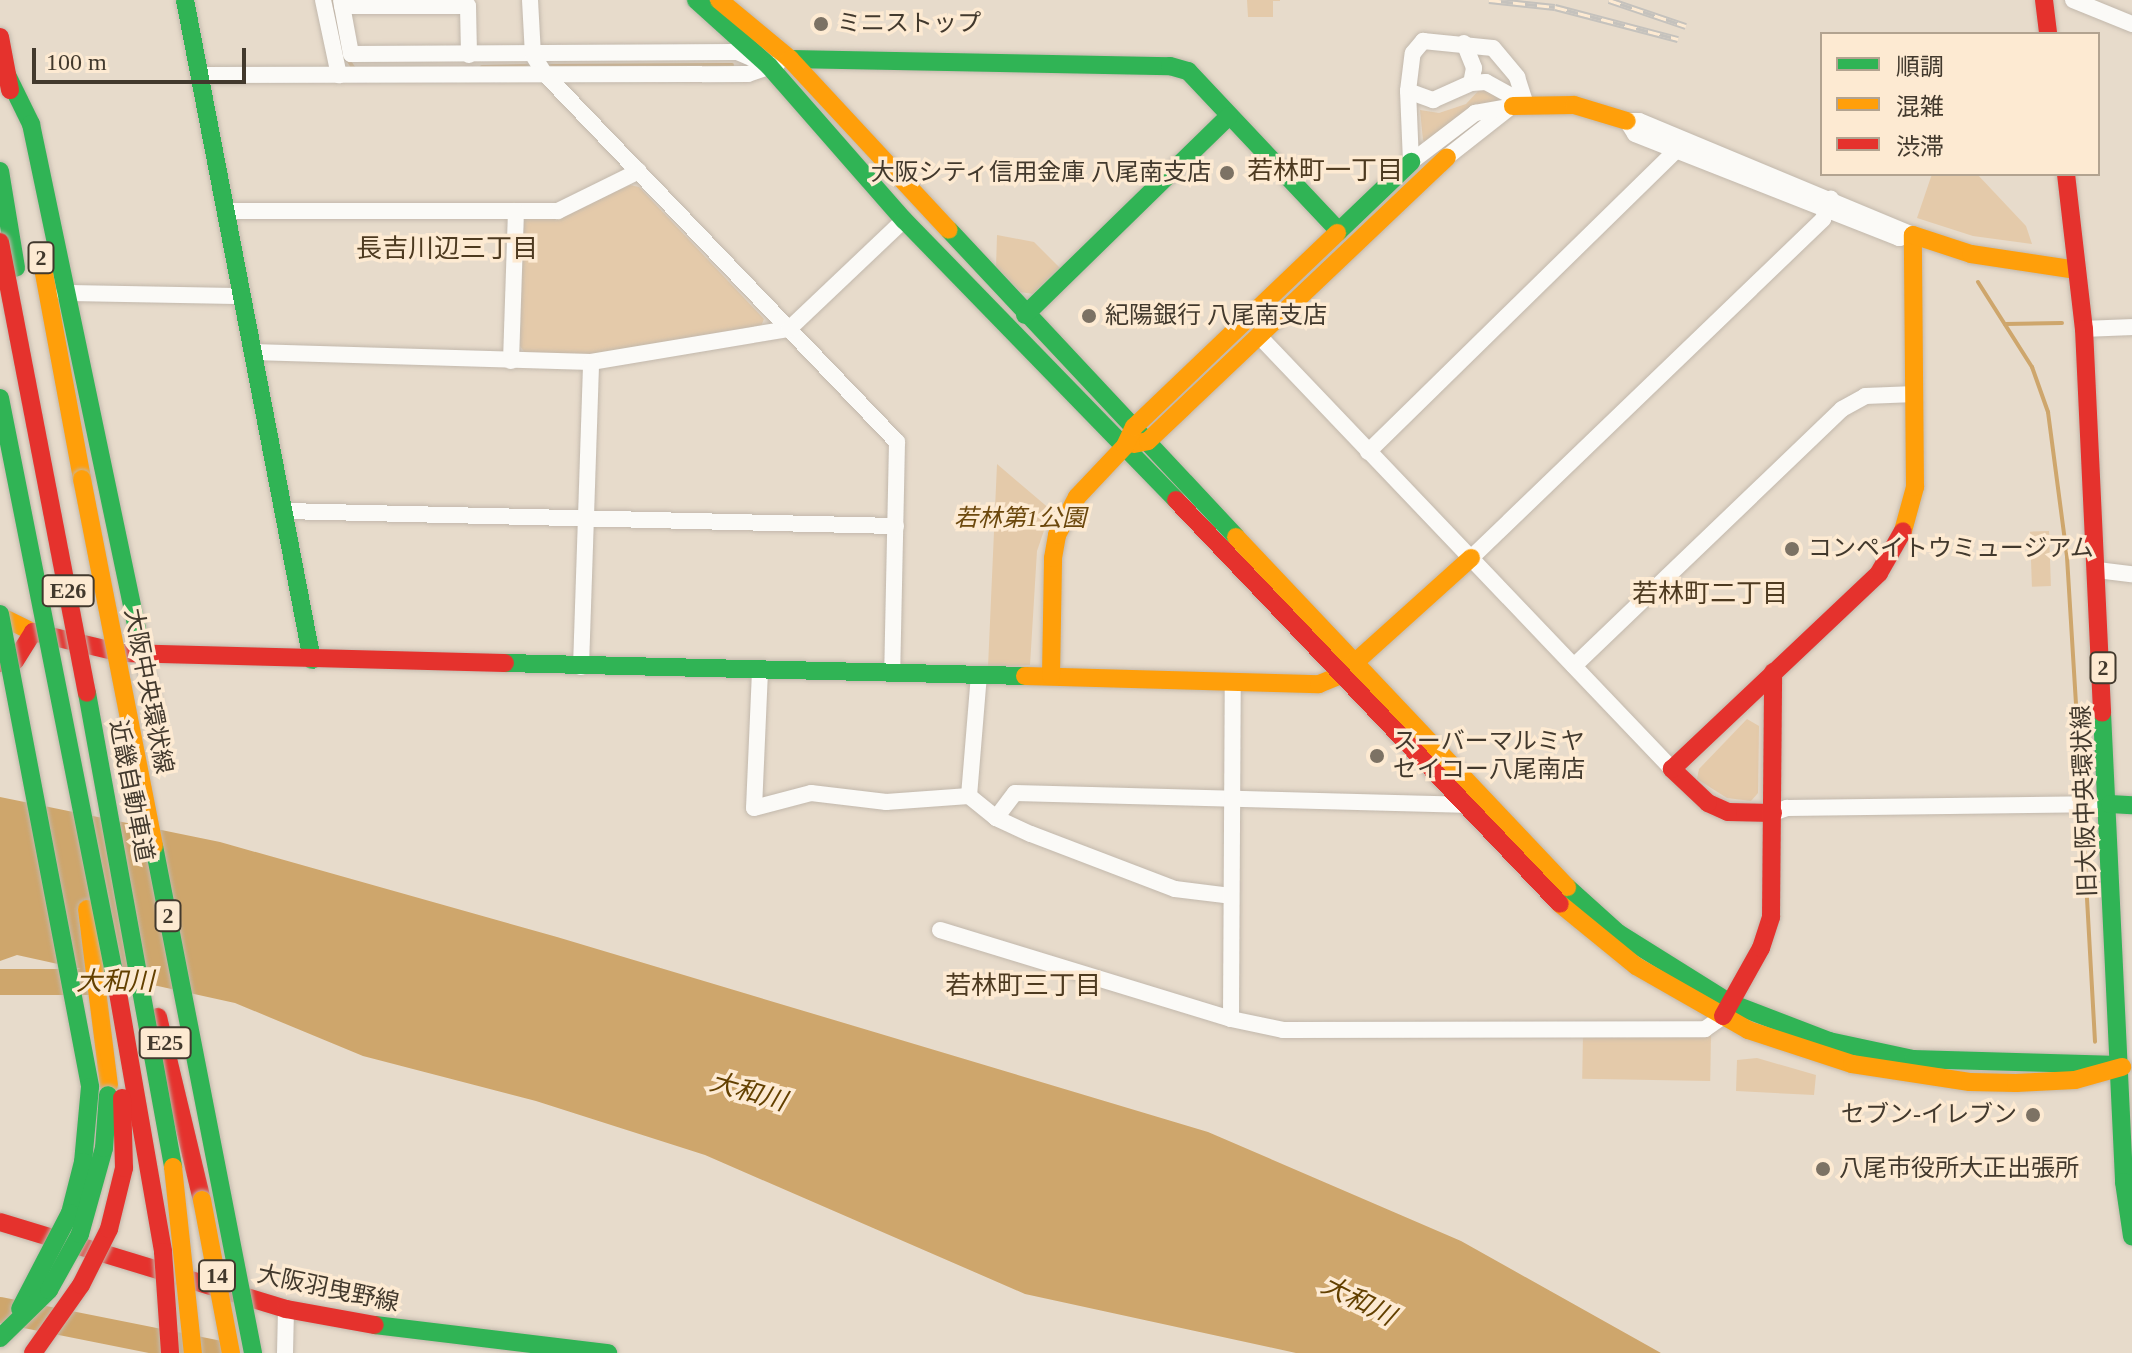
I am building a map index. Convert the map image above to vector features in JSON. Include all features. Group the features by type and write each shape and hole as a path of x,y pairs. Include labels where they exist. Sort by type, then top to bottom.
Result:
{"main road":[{"path":"185,0 312,660"},
{"path":"696,0 769,66 904,220 1125,446 1578,899 1726,1010"},
{"path":"719,0 790,59 1025,315 1148,441 1462,805 1588,929 1636,966 1726,1010 1852,1064 1970,1082 2075,1080 2127,1066"},
{"path":"2044,0 2048,32"},
{"name":"大阪中央環状線","path":"0,37 82,479 253,1353"},
{"path":"790,59 1170,66 1188,71 1339,231"},
{"path":"7,75 31,124 64,293 142,653"},
{"path":"1519,105 1574,105 1627,121"},
{"path":"1025,315 1229,116"},
{"path":"1125,446 1148,441 1447,157"},
{"path":"1051,676 1057,535 1077,497 1125,446 1134,427 1411,162"},
{"path":"0,171 49,493"},
{"name":"旧大阪中央環状線","path":"2066,176 2084,329 2110,804 2126,1030 2124,1182 2132,1236"},
{"path":"1773,813 1728,812 1708,803 1672,769 1879,573 1901,540 1915,487 1913,235 1971,254 2077,270"},
{"name":"近畿自動車道","path":"0,242 135,939 182,1222 193,1353"},
{"name":"E26","path":"0,398 144,1123 163,1252 170,1353"},
{"path":"0,615 33,632 142,653 312,660 1319,684 1347,670 1471,558"},
{"name":"E26","path":"33,1353 101,1247 124,1168 124,1108 46,680 39,597"},
{"path":"0,615 90,1087 83,1162 70,1213 15,1318 0,1337"},
{"path":"0,663 15,661 33,632"},
{"path":"1726,1010 1771,917 1773,672"},
{"path":"2110,804 2132,805"},
{"name":"E26","path":"0,1337 36,1305 67,1263 88,1215 104,1148 109,1086 87,909"},
{"name":"E25","path":"135,939 180,1094 202,1200 214,1353"},
{"name":"14","path":"202,1200 231,1353"},
{"name":"大阪羽曳野線","path":"0,1222 286,1309 394,1328 598,1352"}],"street":[{"path":"323,0 339,75"},
{"path":"530,0 533,55 545,74 897,442 892,673"},
{"path":"2073,0 2132,24"},
{"path":"469,55 468,6 341,3 351,54 469,55 533,55 737,52 769,66"},
{"path":"1411,162 1408,91 1413,53 1423,41 1493,48 1517,77 1519,105"},
{"path":"1464,43 1474,68 1471,83"},
{"path":"200,75 748,74 790,59"},
{"path":"1408,91 1433,100 1471,83 1499,86 1519,105"},
{"path":"1447,157 1519,105"},
{"path":"1411,162 1475,113 1519,105"},
{"path":"1627,121 1635,134 1829,203"},
{"path":"1627,121 1639,121 1829,203 1899,238 1913,235"},
{"path":"1368,452 1676,150"},
{"path":"225,211 558,211 639,171"},
{"path":"1471,558 1823,219 1829,203"},
{"path":"511,361 516,211"},
{"path":"252,352 591,362 789,329 904,220"},
{"path":"64,293 241,296"},
{"path":"2084,329 2132,327"},
{"path":"1260,337 1672,769"},
{"path":"581,667 591,362"},
{"path":"1574,666 1842,409 1865,396 1915,394"},
{"path":"285,511 896,526"},
{"path":"2097,570 2132,574"},
{"path":"142,653 155,709"},
{"path":"760,671 754,808 811,793 886,802 969,796 996,818 1175,889 1231,896"},
{"path":"969,796 979,674"},
{"path":"1231,1019 1233,682"},
{"path":"996,818 1015,793 1462,805"},
{"path":"1773,813 1787,808 2110,804"},
{"path":"940,930 1231,1019 1283,1030 1705,1029 1726,1010"},
{"path":"285,1353 282,1331 286,1309"}],"green space":[{"path":"1247,0 1280,1 1273,1 1273,17 1248,17"},
{"path":"1481,88 1504,98 1478,108 1427,144 1423,140 1420,110 1439,113 1466,104"},
{"path":"1931,176 1979,176 2026,226 2032,244 1973,236 1917,218"},
{"path":"630,185 639,187 764,319 761,326 594,354 525,353 520,346 524,217 559,218"},
{"path":"997,235 1034,242 1060,268 1033,294 1020,292 996,267"},
{"name":"若林第1公園","path":"997,464 1051,510 1037,551 1030,665 988,667"},
{"path":"2049,531 2051,586 2032,587 2030,532"},
{"path":"1747,719 1759,726 1758,793 1751,801 1727,798 1697,779 1699,769"},
{"path":"1583,1033 1711,1035 1710,1081 1582,1079"},
{"path":"1757,1058 1816,1075 1814,1095 1736,1091 1737,1060"}],"water":[{"path":"0,797 220,842 557,937 1208,1132 1461,1241 1661,1353 1296,1353 1025,1294 705,1155 536,1101 363,1056 235,1003 17,955 0,961"}],"waterway":[{"path":"332,0 341,45"},
{"path":"344,54 354,69"},
{"path":"546,66 732,65"},
{"path":"482,67 534,66"},
{"path":"1978,282 2032,367 2048,412 2067,557 2082,800"},
{"path":"2005,324 2062,323"},
{"path":"2082,809 2095,1042"},
{"name":"大和川","path":"0,982 94,982"},
{"path":"0,1310 216,1353"}],"railway":[{"path":"1489,0 1555,7 1678,39"},
{"path":"1609,0 1686,26"}],"traffic: fast":[{"path":"185,0 312,660"},
{"path":"696,0 769,66 904,220 1176,500"},
{"path":"790,59 1170,66 1188,71 1339,231"},
{"path":"7,75 31,124 142,653"},
{"path":"1025,315 1229,116"},
{"path":"1337,233 1411,162"},
{"path":"0,171 16,268"},
{"path":"949,230 1236,537"},
{"path":"0,398 118,993"},
{"path":"0,614 90,1087 83,1162 70,1213 20,1309"},
{"path":"505,663 1025,676"},
{"path":"87,693 173,1167"},
{"path":"2102,713 2124,1182 2132,1236"},
{"path":"2110,804 2132,805"},
{"path":"154,846 253,1353"},
{"path":"1567,887 1618,933 1730,1003 1829,1041 1913,1059 2110,1065"},
{"path":"0,1338 49,1290 80,1234 104,1148 108,1095"},
{"path":"375,1325 608,1353"}],"traffic: slow":[{"path":"719,0 790,59 949,230"},
{"path":"1513,106 1574,105 1627,121"},
{"path":"1134,444 1148,441 1447,157"},
{"path":"1051,676 1053,558 1057,535 1077,497 1125,446 1134,427 1337,233"},
{"path":"1903,531 1915,487 1913,235 1971,254 2077,270"},
{"path":"43,268 82,479"},
{"path":"82,479 154,846"},
{"path":"1236,537 1567,887"},
{"path":"1025,676 1319,684 1341,675 1471,558"},
{"path":"0,616 33,632"},
{"path":"1560,904 1636,966 1748,1030 1852,1064 1970,1082 2016,1083 2075,1080 2122,1067"},
{"path":"87,909 109,1086"},
{"path":"173,1167 193,1353"},
{"path":"202,1200 231,1353"}],"traffic: jam":[{"path":"2044,0 2048,32"},
{"path":"0,37 10,90"},
{"path":"2066,176 2084,329 2102,713"},
{"path":"0,242 87,693"},
{"path":"1176,500 1560,904"},
{"path":"1773,813 1728,812 1708,803 1672,769 1879,573 1903,531"},
{"path":"0,663 15,661 33,632 122,653 505,663"},
{"path":"1723,1016 1761,948 1771,917 1773,672"},
{"path":"118,993 163,1252 170,1353"},
{"path":"158,1017 202,1200"},
{"path":"33,1353 81,1285 109,1229 124,1168 122,1098"},
{"path":"0,1222 286,1309 375,1325"}],"place":[{"name":"ミニストップ","path":"821,24"},
{"name":"大阪シティ信用金庫 八尾南支店","path":"1227,173"},
{"name":"紀陽銀行 八尾南支店","path":"1089,316"},
{"name":"コンペイトウミュージアム","path":"1792,549"},
{"name":"スーバーマルミヤ セイコー八尾南店","path":"1377,756"},
{"name":"セブン-イレブン","path":"2033,1115"},
{"name":"八尾市役所大正出張所","path":"1823,1169"}],"district":[{"name":"若林町一丁目","path":"1325,171"},
{"name":"長吉川辺三丁目","path":"447,249"},
{"name":"若林町二丁目","path":"1710,594"},
{"name":"若林町三丁目","path":"1023,986"}]}
